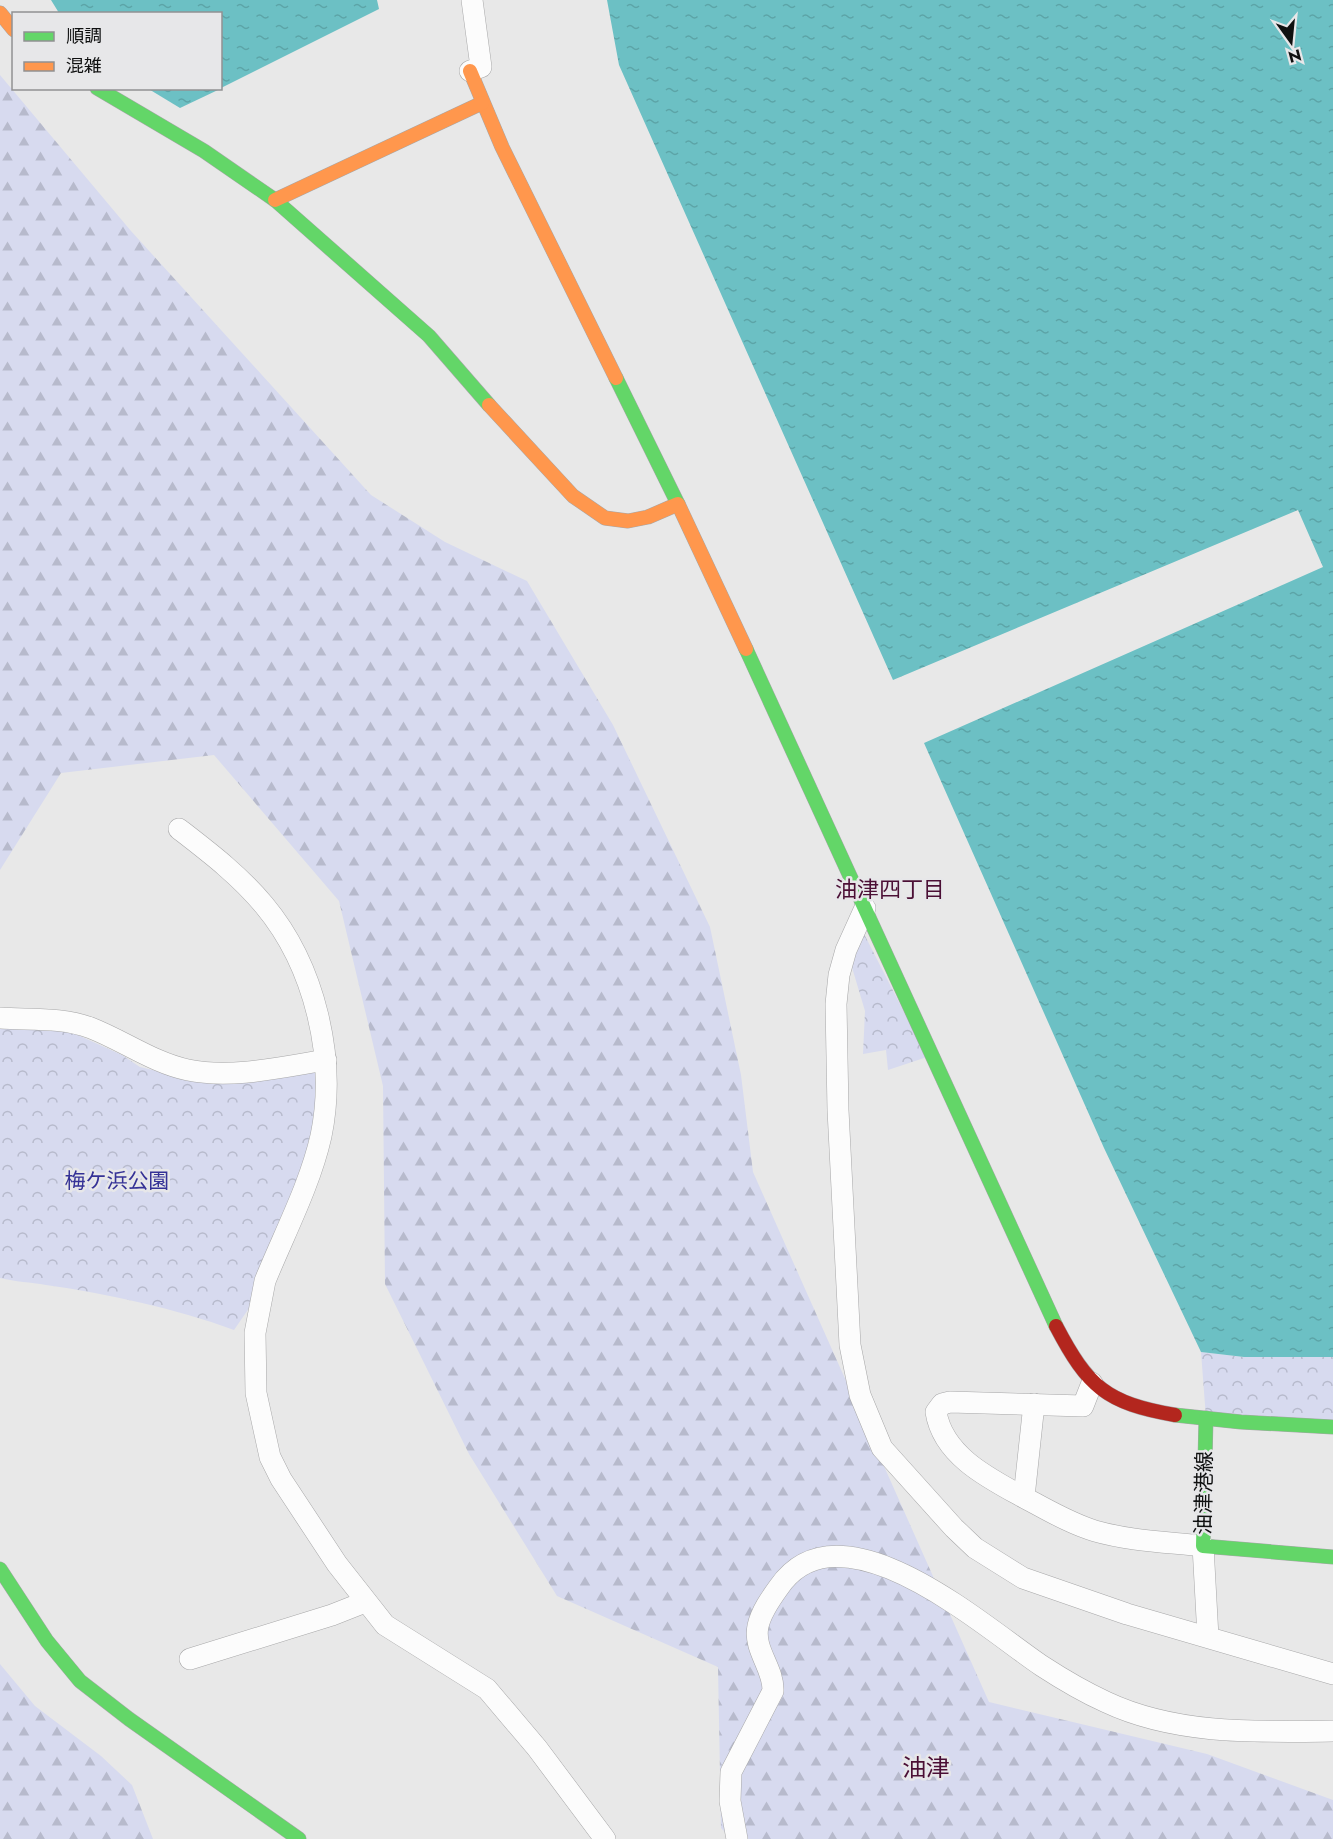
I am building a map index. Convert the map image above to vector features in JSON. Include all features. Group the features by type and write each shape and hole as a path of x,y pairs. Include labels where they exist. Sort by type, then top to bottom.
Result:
{"street":[{"path":"472,0 481,67 470,72 482,103 678,504 1049,1313 1092,1383 1119,1399 1148,1410 1206,1418 1333,1427"},
{"path":"0,13 12,28"},
{"path":"100,90 204,151 275,200 429,336 509,429 573,496 605,518 628,521 648,518 678,504"},
{"path":"275,200 482,103"},
{"path":"179,829 238,877 265,906 287,937 308,985 326,1060 328,1084 320,1139 265,1281 258,1305 255,1334 256,1394 270,1457 281,1479 365,1602 398,1636 487,1689 537,1748 605,1839"},
{"path":"865,908 846,950 839,975 836,1004 838,1110 850,1345 860,1395 882,1448 954,1528 996,1563 1023,1578 1065,1593 1333,1674"},
{"path":"0,1018 60,1020 90,1028 166,1063 189,1070 255,1071 326,1060"},
{"path":"1092,1383 1083,1406 950,1402 942,1404 936,1412 937,1419 957,1453 987,1479 1067,1521 1096,1531 1136,1539 1203,1546 1208,1637"},
{"path":"1024,1497 1034,1404"},
{"name":"油津港線","path":"1206,1418 1203,1546 1333,1557"},
{"path":"737,1839 730,1801 731,1772 773,1691 774,1681 757,1636 758,1625 770,1601 787,1576 800,1565 834,1556 866,1560 910,1578 975,1616 1042,1666 1106,1702 1143,1717 1199,1728 1333,1731"},
{"path":"0,1569 47,1641 80,1681 299,1839"},
{"path":"190,1659 332,1615 365,1602"}],"green space":[{"path":"0,75 131,231 371,495 445,542 527,581 613,725 710,927 741,1075 753,1172 989,1702 1207,1754 1333,1800 1333,1839 732,1839 721,1828 718,1667 557,1596 469,1454 385,1284 383,1086 339,901 214,755 61,773 0,870"},
{"path":"862,930 927,1057 888,1070 886,1050 863,1054 865,1011 848,954"},
{"name":"梅ケ浜公園","path":"0,1018 60,1027 122,1055 140,1067 211,1084 315,1071 321,1083 322,1127 254,1301 234,1330 141,1303 0,1278"},
{"path":"1201,1352 1244,1357 1333,1357 1333,1427 1206,1418"},
{"path":"0,1664 35,1706 101,1756 132,1785 153,1839 0,1839"}],"water":[{"path":"51,0 377,0 379,9 222,88 222,12 58,12"},
{"path":"607,0 1333,0 1333,1357 1244,1357 1201,1352 1104,1148 924,743 1323,567 1298,510 893,680 619,65"},
{"path":"150,90 218,90 180,108"}],"traffic: fast":[{"path":"100,90 204,151 275,200 429,336 489,405"},
{"path":"616,378 678,504"},
{"path":"746,649 1056,1326"},
{"path":"1175,1415 1241,1422 1333,1427"},
{"path":"1206,1418 1203,1546 1333,1557"},
{"path":"0,1569 47,1641 80,1681 129,1719 299,1839"}],"traffic: slow":[{"path":"0,13 12,28"},
{"path":"470,71 502,147 616,378"},
{"path":"275,200 482,103"},
{"path":"489,405 573,496 605,518 628,521 648,517 678,504 746,649"}],"traffic: jam":[{"path":"1056,1326 1078,1364 1102,1389 1115,1398 1132,1405 1175,1415"}],"district":[{"name":"油津四丁目","path":"890,889"},
{"name":"油津","path":"926,1767"}]}
